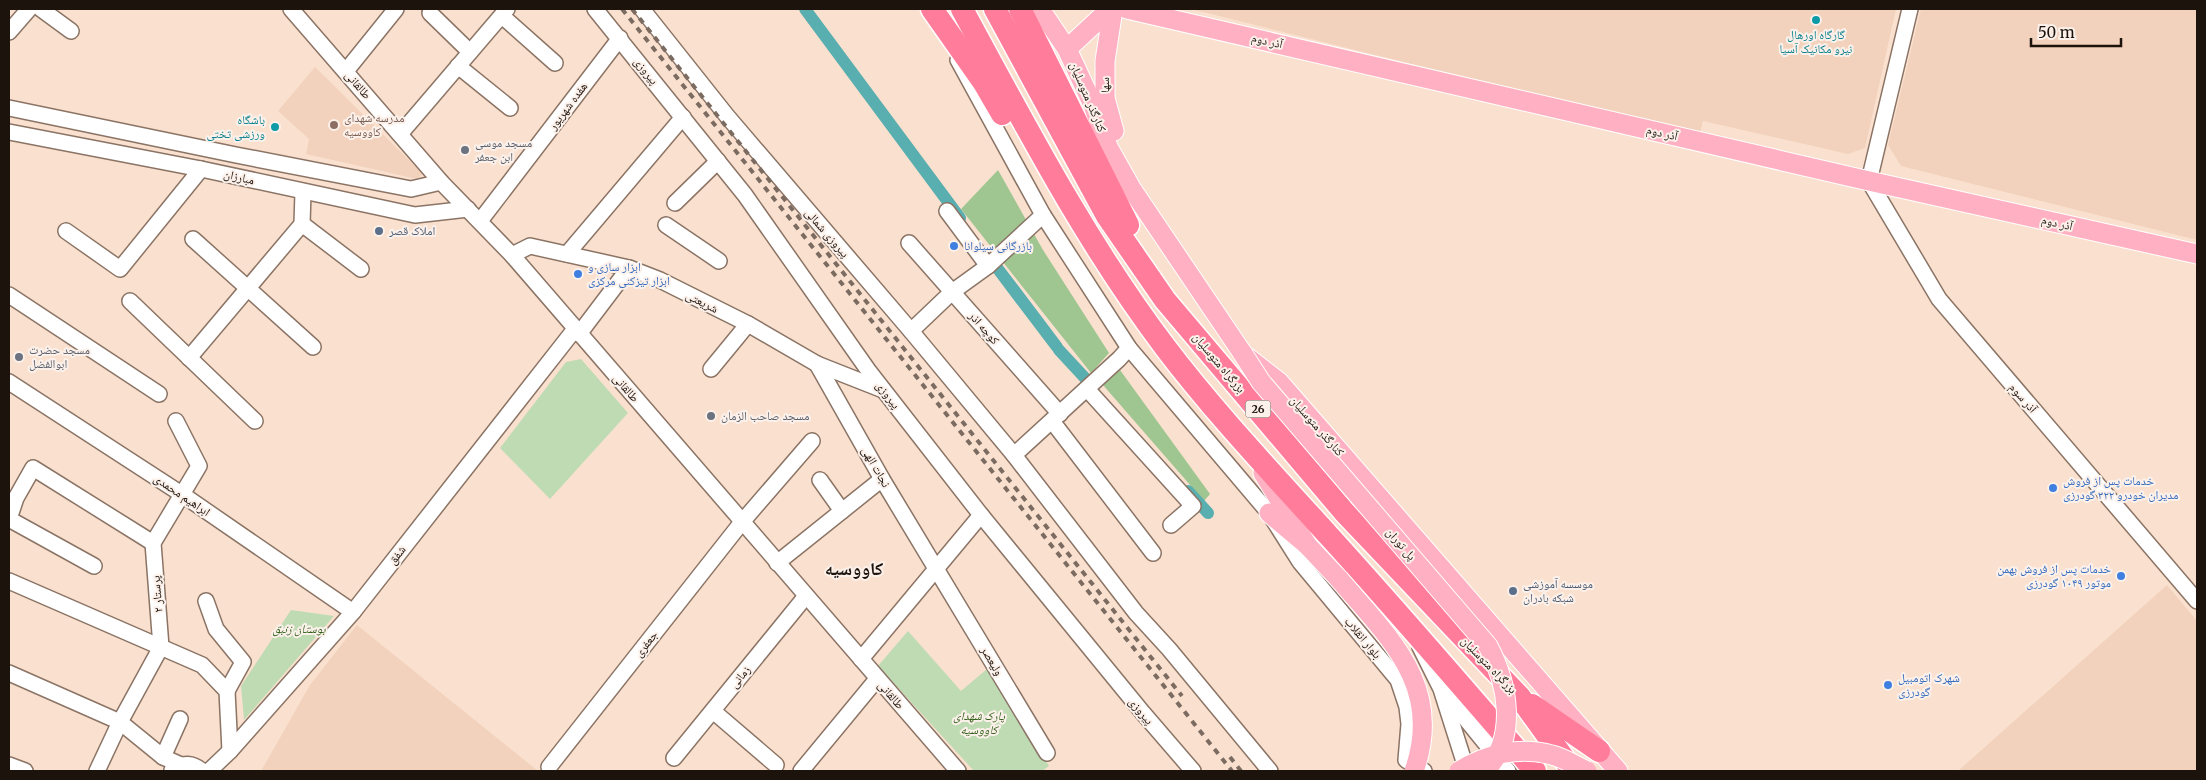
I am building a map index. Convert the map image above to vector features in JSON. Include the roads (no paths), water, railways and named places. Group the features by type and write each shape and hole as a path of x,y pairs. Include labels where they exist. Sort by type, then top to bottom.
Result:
{"highway":[{"name":"26","path":"962,9 1050,172 1108,268 1166,348 1243,440 1410,626 1535,771"},
{"name":"بزرگراه متوسلیان","path":"995,9 1107,216 1165,300 1345,512 1519,696 1573,771"},
{"path":"1020,9 1165,300"},
{"path":"934,14 984,83 1019,145 1050,172"},
{"path":"1519,696 1599,751"}],"main road":[{"name":"کنارگذر متوسلیان","path":"1040,9 1067,48 1093,105 1108,147 1131,188 1243,354 1279,382 1618,771"},
{"name":"سها","path":"1067,48 1112,9"},
{"name":"سها","path":"1112,9 1105,61 1105,98 1131,188"},
{"name":"آذر دوم","path":"1127,9 1869,181 2197,254"},
{"path":"1039,44 1108,147"},
{"name":"پل توران","path":"1243,354 1261,382 1488,646 1497,664 1506,697 1506,718 1503,741 1493,763 1485,771"},
{"path":"1243,440 1307,545"},
{"path":"1269,513 1307,545 1339,579 1400,652 1420,695 1423,728 1420,756 1407,768"},
{"path":"1459,771 1476,760 1490,756 1508,752 1535,752 1553,755 1587,771"}],"street":[{"path":"9,32 29,9"},
{"path":"42,9 71,32"},
{"name":"طالقانی","path":"291,9 401,133 441,182 512,255 776,563 958,771"},
{"path":"346,71 396,9"},
{"name":"پیروزی","path":"595,9 744,195 884,390 981,515 1143,713 1193,771"},
{"name":"پیروزی شمالی","path":"642,9 727,116 911,331 1014,456 1136,613 1169,649 1270,771"},
{"path":"1869,181 1910,9"},
{"path":"401,133 504,12 555,63"},
{"path":"430,13 470,52"},
{"name":"بلوار انقلاب","path":"934,14 972,88 1043,215 1129,348 1269,513 1300,562 1398,680 1407,707 1409,724 1407,768"},
{"name":"هفده شهریور","path":"480,221 620,38"},
{"path":"458,66 510,108"},
{"name":"مبارزان","path":"9,108 236,156 411,189 441,182"},
{"path":"567,254 683,117"},
{"name":"مبارزان","path":"9,132 200,169 415,215 468,209"},
{"path":"675,203 718,162"},
{"path":"66,231 120,269 200,169"},
{"name":"آذر سوم","path":"1869,181 1939,299 2197,601"},
{"path":"411,189 415,215"},
{"path":"189,358 302,224 303,192"},
{"path":"947,211 988,266"},
{"path":"911,331 952,292 988,266 1043,215"},
{"path":"302,224 361,269"},
{"path":"666,225 719,261"},
{"path":"193,239 313,347"},
{"name":"کوچه اذر","path":"909,243 1056,417 1153,553"},
{"name":"شریعتی","path":"512,255 530,246 629,268 660,280 748,324 817,364 884,390"},
{"name":"شفق","path":"209,771 230,751 353,612 629,268"},
{"path":"9,295 159,394"},
{"path":"130,301 255,421"},
{"path":"711,369 748,324"},
{"path":"1014,456 1120,359 1129,348"},
{"name":"نجات الهی","path":"817,364 882,479 937,569"},
{"name":"ابراهیم محمدی","path":"9,382 183,495 353,612"},
{"path":"1086,389 1192,506 1171,525"},
{"path":"94,566 9,519 12,495 33,468 152,543 199,466 176,421"},
{"name":"جعفری","path":"549,767 742,522 812,441"},
{"path":"776,563 882,479"},
{"path":"820,480 842,511"},
{"path":"861,660 981,515"},
{"name":"پرستار ۲","path":"152,543 161,647"},
{"name":"ولیعصر","path":"937,569 1046,753"},
{"path":"9,581 202,665 227,691"},
{"name":"زمانی","path":"674,758 806,596"},
{"path":"206,601 216,628 243,662 227,691 230,751"},
{"path":"1410,626 1441,689 1467,771"},
{"path":"98,771 120,722 161,647"},
{"path":"9,674 120,722 176,768 195,766 202,771"},
{"path":"801,771 878,678"},
{"path":"1441,689 1508,771"},
{"path":"713,711 776,765"},
{"path":"164,757 180,719"},
{"path":"9,765 25,771"},
{"path":"1407,768 1424,771"}],"waterway":[{"path":"805,9 960,218"},
{"path":"998,269 1057,347"},
{"path":"1059,350 1085,378"},
{"path":"1188,491 1208,513"}],"railway":[{"path":"622,9 1232,771"},
{"path":"632,9 1182,696"},
{"path":"1230,757 1241,771"}],"place":[{"name":"گارگاه اورهال نیرو مکانیک آسیا","path":"1816,20"},
{"name":"مدرسه شهدای کاووسیه","path":"334,125"},
{"name":"باشگاه ورزشی تختی","path":"275,127"},
{"name":"مسجد موسی ابن جعفر","path":"465,150"},
{"name":"املاک قصر","path":"379,231"},
{"name":"بازرگانی سیلوانا","path":"954,246"},
{"name":"ابزار سازی و ابزار تیزکنی مرکزی","path":"578,274"},
{"name":"مسجد حضرت ابوالفضل","path":"19,357"},
{"name":"مسجد صاحب الزمان","path":"711,416"},
{"name":"خدمات پس از فروش مدیران خودرو ۳۲۲ گودرزی","path":"2053,488"},
{"name":"خدمات پس از فروش بهمن موتور ۱۰۴۹ گودرزی","path":"2121,576"},
{"name":"موسسه آموزشی شبکه بادران","path":"1513,591"},
{"name":"شهرک اتومبیل گودرزی","path":"1888,685"}],"district":[{"name":"کاووسیه","path":"854,569"}],"park label":[{"name":"بوستان زنبق","path":"299,629"},
{"name":"پارک شهدای کاووسیه","path":"979,723"}]}
